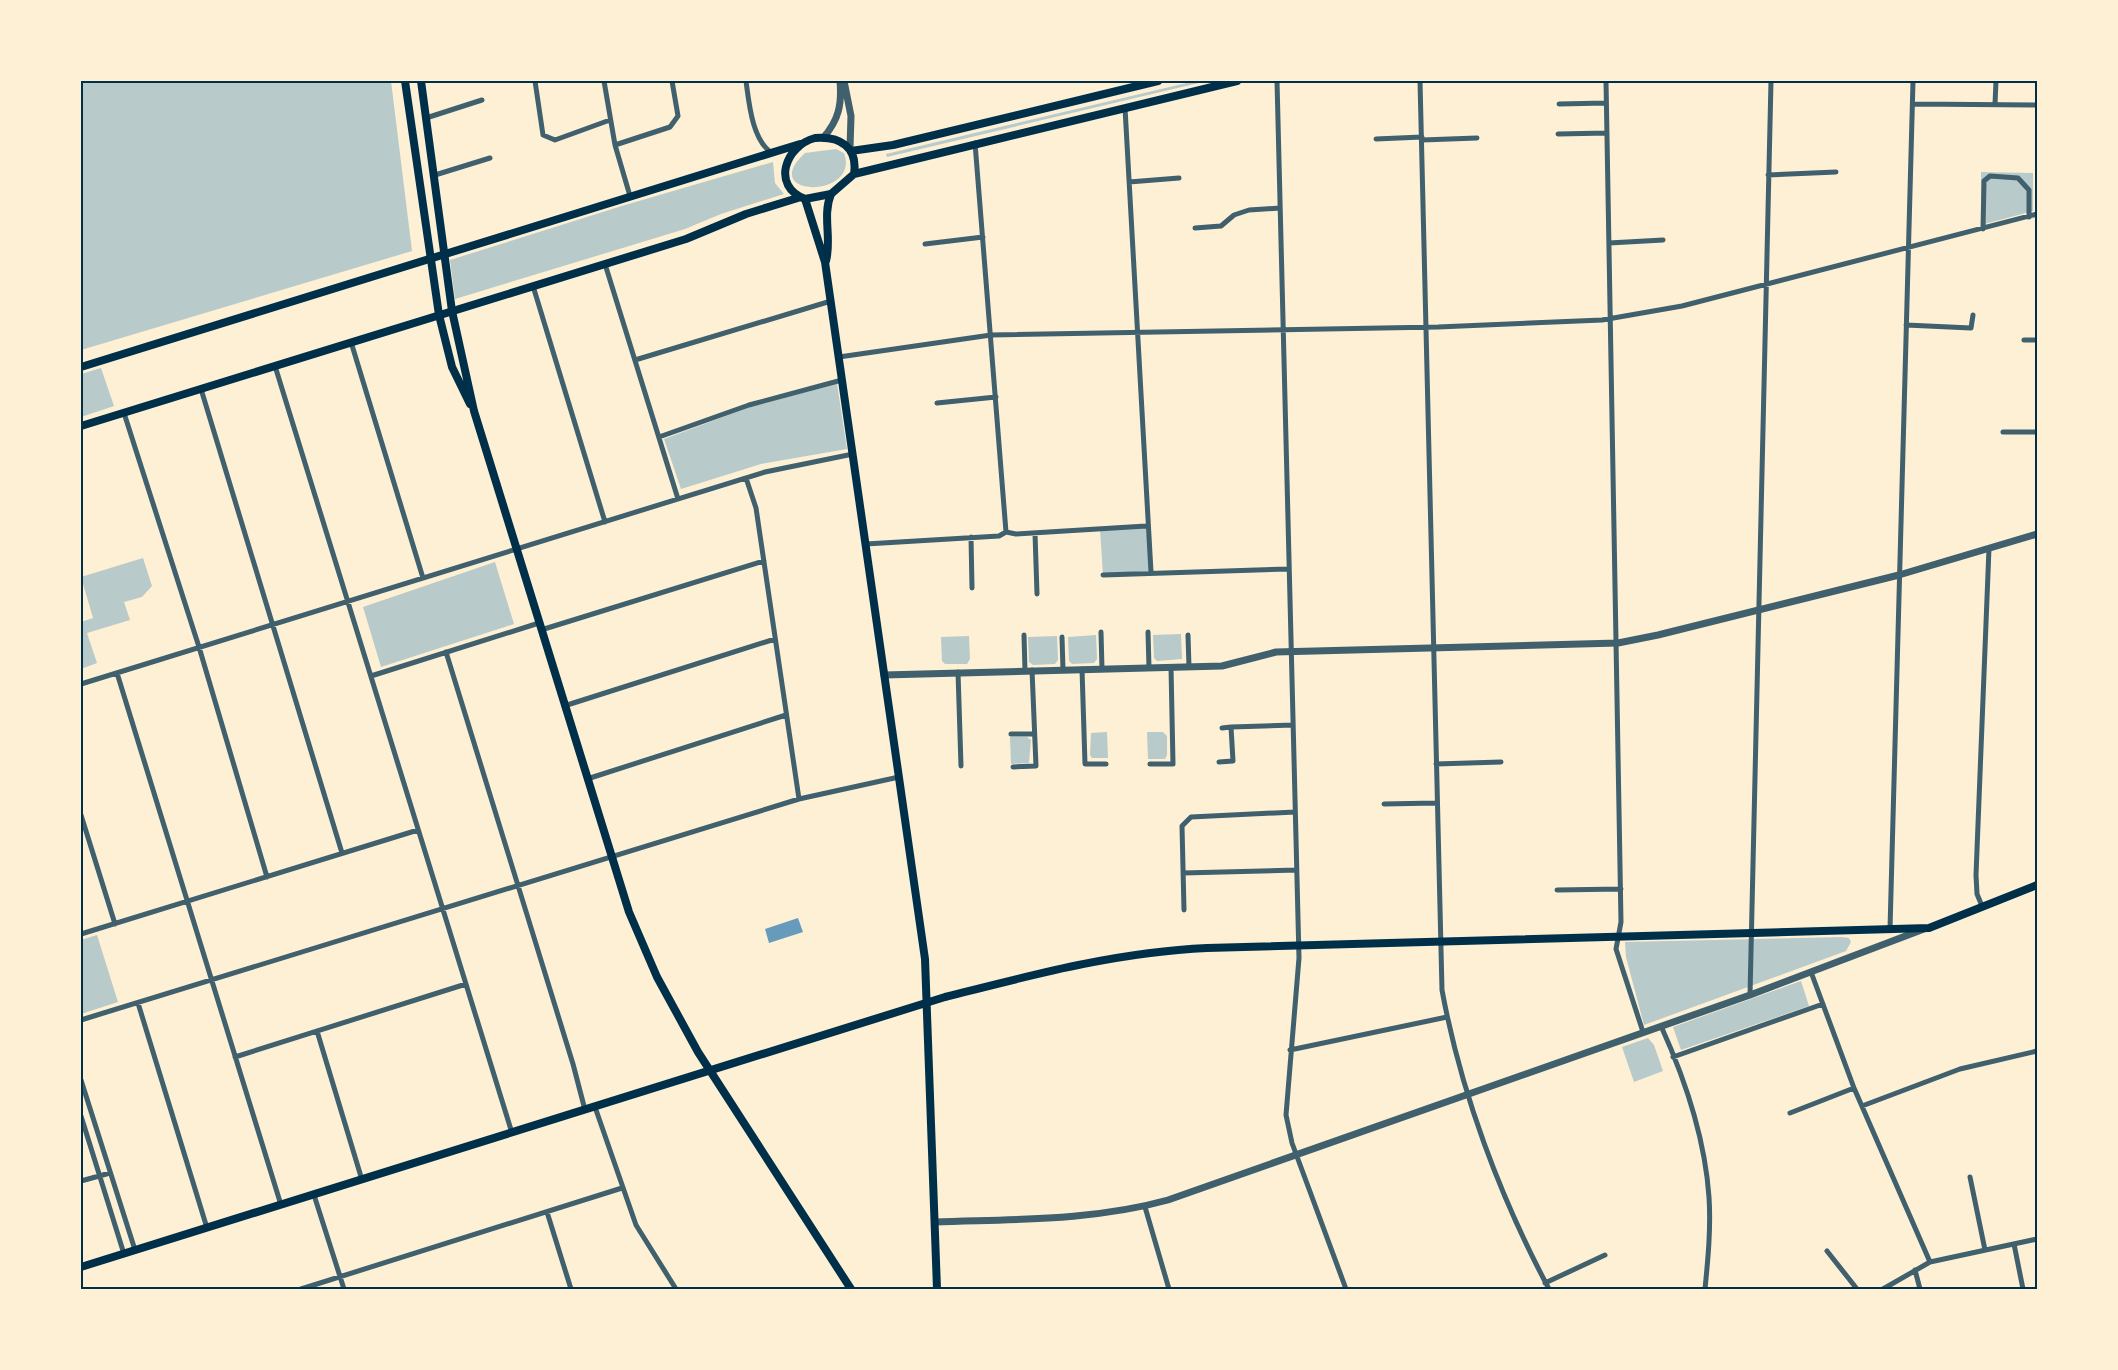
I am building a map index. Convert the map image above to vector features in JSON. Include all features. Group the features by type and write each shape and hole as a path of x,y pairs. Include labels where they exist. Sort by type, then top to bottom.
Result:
{"main road":[{"path":"405,81 439,315 452,367 474,411"},
{"path":"421,81 452,311 474,411 610,857 653,969 710,1071 851,1289"},
{"path":"81,367 822,138 837,139 851,149 893,145 1158,81"},
{"path":"81,426 686,239 746,214 803,198 831,194 854,174 1233,81"},
{"path":"800,144 788,157 786,166 789,184 803,198 825,262 925,959 937,1289"},
{"path":"851,149 854,174"},
{"path":"825,262 829,242 827,208 831,194"},
{"path":"81,1267 928,1003 1061,968 1146,952 1207,948 1929,927 2037,885"}],"street":[{"path":"535,81 543,135 555,140 610,120"},
{"path":"604,81 615,145 630,196"},
{"path":"615,145 670,128 678,116 672,81"},
{"path":"746,81 750,108 763,145 772,153"},
{"path":"822,138 836,120 840,108 842,81"},
{"path":"842,81 851,117 851,149"},
{"path":"1277,81 1298,946 1286,1115 1287,1127 1297,1157 1346,1289"},
{"path":"1420,81 1440,943 1447,1017 1469,1095 1507,1203 1548,1289"},
{"path":"1606,81 1621,889 1619,937 1616,949 1643,1032"},
{"path":"1750,995 1771,81"},
{"path":"1890,929 1913,81"},
{"path":"1995,104 1996,81"},
{"path":"426,118 482,100"},
{"path":"1559,104 1606,103"},
{"path":"1912,104 2037,105"},
{"path":"1125,108 1146,526 1151,572"},
{"path":"1558,134 1607,134"},
{"path":"1376,139 1477,138"},
{"path":"975,143 1006,531"},
{"path":"761,156 763,145"},
{"path":"435,175 489,158"},
{"path":"1768,175 1836,172"},
{"path":"1983,229 1984,181 1990,176 2018,178 2029,190 2029,216"},
{"path":"1129,182 1179,178"},
{"path":"1195,228 1221,226 1234,215 1249,210 1280,208"},
{"path":"839,357 991,335 1553,324 1611,319 1664,310 1909,249 2037,214"},
{"path":"926,244 983,237"},
{"path":"1609,243 1663,240"},
{"path":"605,264 678,499"},
{"path":"533,286 605,522"},
{"path":"635,360 831,302"},
{"path":"1906,326 1971,328 1973,315"},
{"path":"2024,340 2037,340"},
{"path":"351,342 423,578"},
{"path":"275,366 512,1133"},
{"path":"659,437 749,405 842,380"},
{"path":"201,389 342,854"},
{"path":"937,403 996,398"},
{"path":"124,412 200,647 267,876"},
{"path":"2003,432 2037,432"},
{"path":"81,684 746,478 793,465 853,454"},
{"path":"746,478 756,508 799,800"},
{"path":"1006,531 1016,534 1146,526"},
{"path":"866,544 999,536 1006,531"},
{"path":"1035,533 1037,594"},
{"path":"884,675 1233,665 1270,653 1291,651 1618,643 1899,575 2037,534"},
{"path":"971,537 972,588"},
{"path":"1982,906 1977,894 1976,874 1989,548"},
{"path":"371,676 446,652 540,627 764,561"},
{"path":"1103,575 1289,569"},
{"path":"1101,632 1102,669"},
{"path":"1148,632 1149,668"},
{"path":"1013,766 1036,766 1024,635"},
{"path":"1188,635 1189,667"},
{"path":"1062,637 1063,670"},
{"path":"564,706 775,639"},
{"path":"446,652 573,1064 585,1110"},
{"path":"1150,764 1173,764 1171,667"},
{"path":"1082,669 1085,764 1106,764"},
{"path":"958,672 961,766"},
{"path":"117,673 281,1205"},
{"path":"586,779 786,715"},
{"path":"1222,728 1293,725"},
{"path":"1218,762 1233,761 1231,727"},
{"path":"1011,734 1034,734"},
{"path":"1436,764 1501,762"},
{"path":"81,1020 799,800 899,777"},
{"path":"1384,804 1437,803"},
{"path":"1184,910 1182,826 1186,820 1191,817 1295,812"},
{"path":"81,815 115,924"},
{"path":"81,934 418,830"},
{"path":"1184,873 1296,870"},
{"path":"1557,890 1621,889"},
{"path":"935,1222 1082,1217 1145,1207 1297,1157 1750,995 1929,927"},
{"path":"1811,972 1854,1088 1930,1262"},
{"path":"235,1057 466,984"},
{"path":"138,1003 207,1228"},
{"path":"1673,1057 1823,1004"},
{"path":"1290,1050 1447,1017"},
{"path":"1661,1026 1698,1130 1708,1181 1710,1236 1705,1289"},
{"path":"317,1030 362,1180"},
{"path":"1862,1106 1960,1069 2037,1051"},
{"path":"81,1080 84,1099 135,1251"},
{"path":"1790,1113 1854,1088"},
{"path":"595,1107 636,1225 676,1289"},
{"path":"81,1116 124,1254"},
{"path":"81,1181 110,1173"},
{"path":"1970,1178 1985,1250"},
{"path":"301,1289 622,1188"},
{"path":"314,1195 344,1289"},
{"path":"1145,1207 1169,1289"},
{"path":"547,1212 570,1289"},
{"path":"1883,1289 1930,1262 2037,1239"},
{"path":"2014,1244 2023,1289"},
{"path":"1827,1251 1857,1289"},
{"path":"1545,1282 1605,1255"},
{"path":"1915,1270 1920,1289"}],"shaded area":[{"path":"81,81 391,81 412,251 81,350"},
{"path":"1195,81 1207,81 887,157 886,154"},
{"path":"836,149 844,153 845,168 838,179 826,185 812,187 800,185 793,178 793,168 805,153"},
{"path":"773,162 775,183 784,194 721,214 685,229 455,299 450,260 625,205"},
{"path":"1981,172 2033,173 2033,211 1981,225"},
{"path":"101,368 114,406 81,417 81,374"},
{"path":"837,384 847,449 761,464 681,489 664,439 750,407"},
{"path":"1146,526 1151,572 1103,575 1100,529"},
{"path":"143,558 152,586 142,597 124,602 130,620 87,633 97,663 81,669 81,622 93,618 81,577"},
{"path":"495,562 514,624 381,667 363,607"},
{"path":"1181,634 1182,659 1157,661 1154,658 1153,635"},
{"path":"1096,635 1097,659 1094,663 1072,664 1069,661 1068,637"},
{"path":"969,636 970,659 967,664 945,664 942,661 941,637"},
{"path":"1057,636 1058,660 1055,664 1033,665 1029,662 1028,637"},
{"path":"1107,732 1108,758 1092,758 1090,755 1091,733"},
{"path":"1147,732 1163,732 1167,736 1165,759 1148,759"},
{"path":"1010,737 1027,737 1031,740 1029,763 1011,764"},
{"path":"97,935 118,1002 81,1014 81,940"},
{"path":"1849,938 1851,942 1846,951 1644,1025 1626,957 1625,942"},
{"path":"1801,981 1809,1006 1681,1050 1673,1027"},
{"path":"1648,1038 1654,1045 1663,1071 1634,1082 1622,1047"}],"water":[{"path":"798,918 803,932 769,943 765,929"}]}
